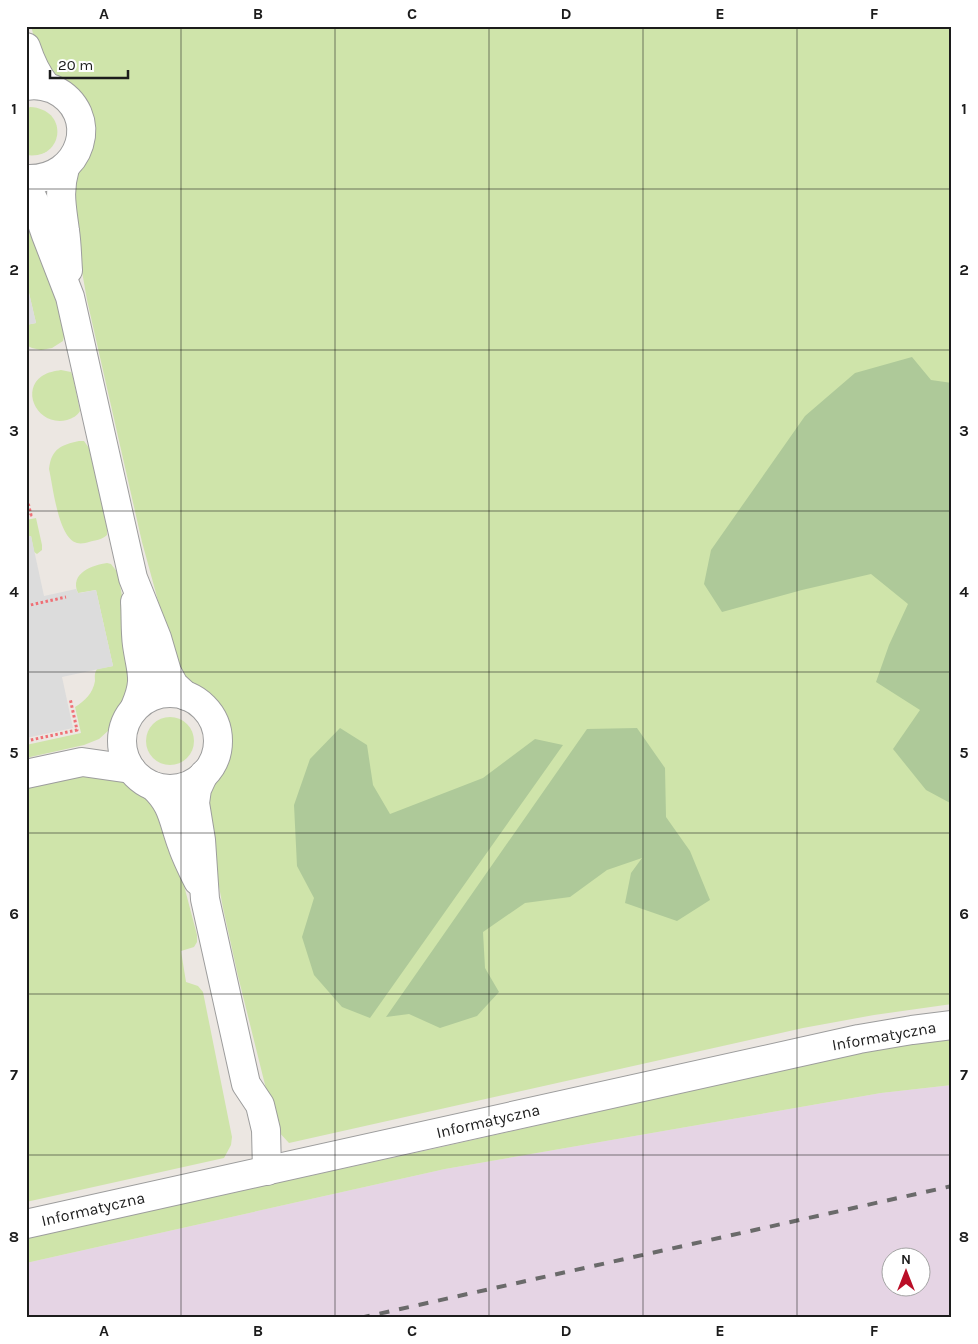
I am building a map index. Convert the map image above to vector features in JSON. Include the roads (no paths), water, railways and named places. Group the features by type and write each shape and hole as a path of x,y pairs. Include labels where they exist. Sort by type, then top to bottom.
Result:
{"street":[{"path":"26,47 38,77 36,86 59,92 70,102 78,114 81,128 80,143 74,157 65,168 52,176 37,180 26,179"},
{"path":"65,168 60,196 66,232 70,297"},
{"path":"26,185 36,203 70,297 133,578 157,638 167,672 174,685 186,696"},
{"path":"133,578 137,645 143,676 142,692 127,718 123,731 122,744 125,758 131,769 141,779 153,786 168,804 182,845 205,899"},
{"path":"135,707 146,699 159,694 173,693 186,696 198,702 208,712 214,724 217,737 216,750 212,763 197,789 196,803 201,840 205,899 246,1084 260,1105 266,1130 267,1171"},
{"path":"82,762 123,731"},
{"path":"26,774 82,762 131,769"},
{"path":"153,786 166,788 180,787 193,782 204,774"},
{"name":"Informatyczna","path":"26,1224 859,1039 952,1025"}],"railway":[{"path":"360,1318 952,1186"}]}
